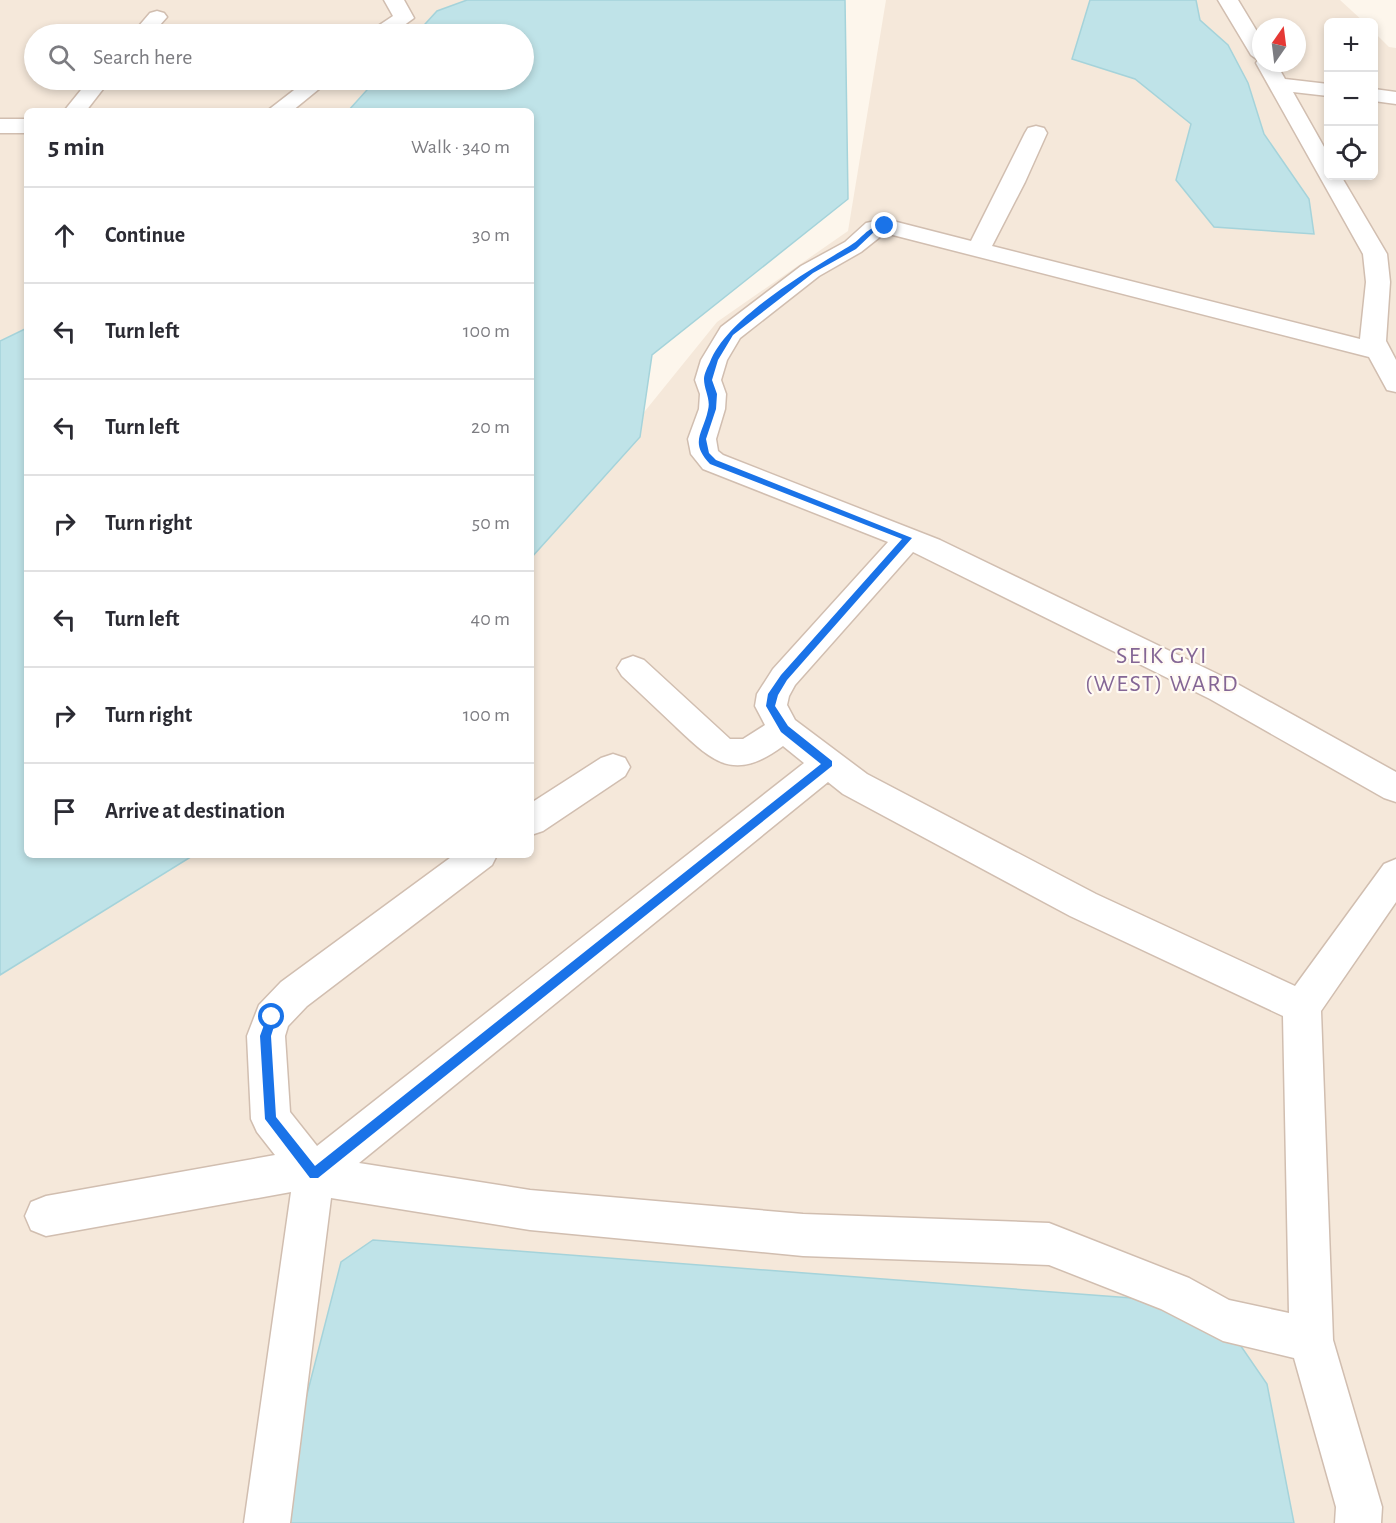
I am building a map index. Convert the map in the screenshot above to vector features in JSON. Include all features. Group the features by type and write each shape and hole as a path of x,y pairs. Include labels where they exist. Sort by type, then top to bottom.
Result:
{"street":[{"path":"394,0 404,18 395,24"},
{"path":"1228,0 1252,40"},
{"path":"152,24 158,18"},
{"path":"1271,72 1324,165"},
{"path":"1278,84 1324,89"},
{"path":"77,108 92,90"},
{"path":"282,108 306,90"},
{"path":"1378,96 1396,98"},
{"path":"0,126 24,126"},
{"path":"979,249 1014,182 1036,132"},
{"path":"1332,180 1375,254 1378,282 1373,340 1396,384"},
{"path":"1379,352 885,226 874,228 854,247 810,271 730,333 714,360 708,380 713,394 712,409 702,439 705,453 713,462 908,538 1221,690 1396,788"},
{"path":"908,538 784,677 773,694 771,706 784,729 855,784 1083,905 1302,1008"},
{"path":"633,668 719,748 732,754 744,754 784,729"},
{"path":"267,1523 314,1174 828,764"},
{"path":"534,819 613,767"},
{"path":"314,1174 271,1119 266,1036 272,1017 294,994 476,858"},
{"path":"1358,1523 1359,1507 1311,1340 1302,1008 1396,874"},
{"path":"46,1216 291,1172 530,1210 803,1235 1049,1244 1174,1293 1222,1320 1311,1340"}],"shaded area":[{"path":"0,0 507,0 478,24 24,24 24,90 400,90 378,108 24,108 24,332 0,344"},
{"path":"886,0 1340,0 1360,18 1324,18 1324,180 1378,180 1378,36 1389,47 1396,48 1396,1523 0,1523 0,975 189,858 534,858 534,548 717,322 848,231"}],"water":[{"path":"467,0 845,0 848,199 652,355 640,437 534,555 534,108 351,108 367,90 534,90 534,24 425,24 437,11"},
{"path":"1090,0 1196,0 1200,20 1228,45 1248,83 1264,134 1309,199 1314,234 1214,227 1176,180 1191,124 1135,79 1072,59"},
{"path":"24,329 24,858 189,858 0,975 0,341"},
{"path":"373,1240 1132,1298 1223,1320 1267,1384 1294,1523 274,1523 341,1262"}],"district":[{"name":"SEIK GYI (WEST) WARD","path":"1162,670"}],"route":[{"path":"272,1017 266,1036 271,1119 314,1174 828,764 784,729 771,706 773,694 784,677 908,538 713,462 705,453 702,439 712,409 713,394 708,380 714,360 730,333 810,271 854,247 874,228 885,226"}]}
